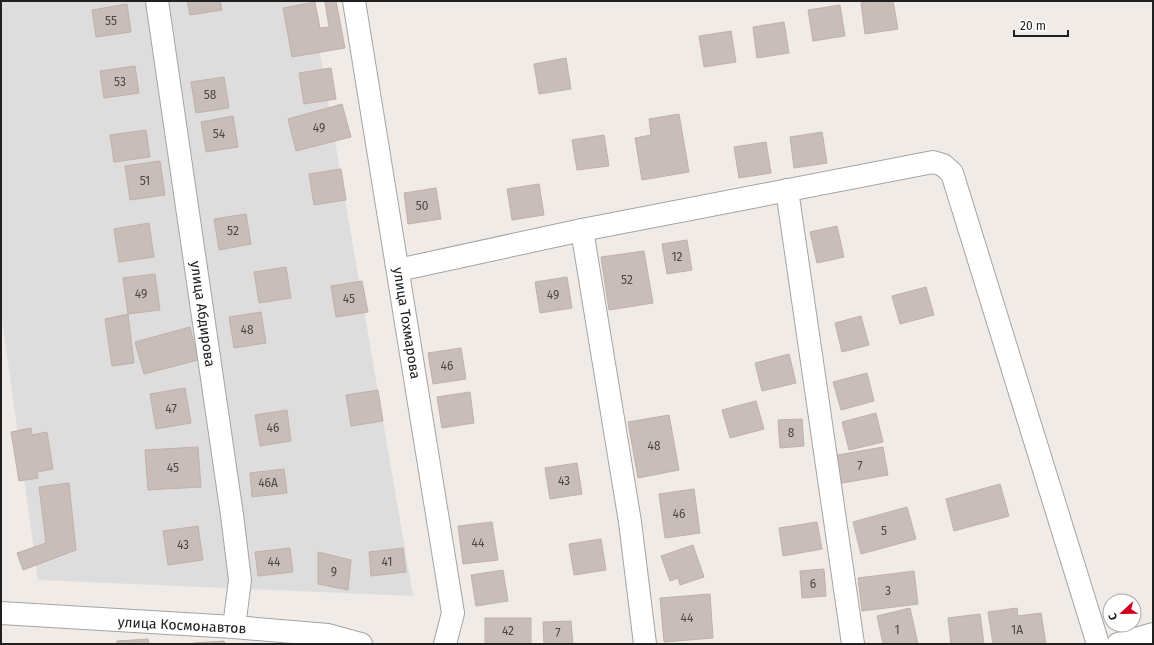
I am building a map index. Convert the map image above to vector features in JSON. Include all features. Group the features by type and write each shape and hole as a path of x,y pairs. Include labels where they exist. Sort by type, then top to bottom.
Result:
{"street":[{"name":"улица Абдирова","path":"157,1 232,514 240,580 234,627"},
{"name":"улица Тохмарова","path":"354,1 453,613 445,644"},
{"path":"398,270 582,230 787,190 933,162 943,165 952,173 1098,644"},
{"path":"787,190 853,644"},
{"path":"582,230 630,522 645,644"},
{"name":"улица Космонавтов","path":"1,613 234,627 328,635 361,644"},
{"path":"1118,644 1153,634"}],"shaded area":[{"path":"1,1 311,1 413,596 38,580 1,312"}],"building":[{"path":"187,1 220,1 222,10 190,15"},
{"path":"336,1 345,48 292,57 283,8 315,2 320,28 329,27 325,2"},
{"path":"873,1 893,1 898,29 865,34 861,3"},
{"path":"127,4 131,32 96,37 92,10"},
{"path":"840,5 845,36 813,41 808,10"},
{"path":"784,22 789,53 757,58 753,27"},
{"path":"731,31 736,62 704,67 699,36"},
{"path":"566,58 571,89 539,94 534,64"},
{"path":"135,66 139,93 104,98 100,71"},
{"path":"331,68 336,99 304,104 299,73"},
{"path":"224,77 229,108 196,113 191,82"},
{"path":"342,104 351,137 296,151 288,119"},
{"path":"679,114 689,172 642,180 635,138 651,135 649,119"},
{"path":"233,116 238,147 206,152 201,122"},
{"path":"146,130 150,157 114,162 110,135"},
{"path":"822,132 827,163 794,168 790,137"},
{"path":"604,135 609,166 577,170 572,140"},
{"path":"766,142 771,173 739,178 734,147"},
{"path":"160,161 165,195 130,200 125,166"},
{"path":"341,169 346,200 314,205 309,174"},
{"path":"539,184 544,215 512,220 507,189"},
{"path":"436,188 441,219 408,224 404,193"},
{"path":"246,214 251,244 219,250 214,219"},
{"path":"149,223 154,257 119,262 114,229"},
{"path":"837,226 844,257 817,263 810,232"},
{"path":"687,240 692,270 667,274 662,244"},
{"path":"644,251 653,303 609,310 601,257"},
{"path":"286,267 291,298 259,303 254,272"},
{"path":"155,274 160,310 128,314 123,278"},
{"path":"567,277 572,308 540,313 535,282"},
{"path":"362,281 368,312 336,317 331,286"},
{"path":"926,287 934,315 900,324 892,296"},
{"path":"261,312 266,343 234,348 229,317"},
{"path":"128,314 134,363 112,366 105,319"},
{"path":"861,316 869,345 842,352 835,323"},
{"path":"190,327 198,360 144,374 135,342"},
{"path":"461,348 466,379 433,384 428,353"},
{"path":"789,354 796,383 762,391 755,363"},
{"path":"867,373 874,401 841,410 833,382"},
{"path":"185,388 191,423 156,429 150,394"},
{"path":"378,390 383,421 351,426 346,395"},
{"path":"470,392 474,423 442,428 437,397"},
{"path":"756,401 764,429 730,438 722,410"},
{"path":"287,410 291,441 260,446 255,415"},
{"path":"876,413 883,442 849,450 842,422"},
{"path":"669,415 679,470 638,478 628,422"},
{"path":"802,419 804,446 780,448 778,420"},
{"path":"31,428 32,435 47,432 53,469 37,472 38,478 19,481 11,432"},
{"path":"198,447 201,487 148,490 145,450"},
{"path":"883,447 888,475 837,484 832,456"},
{"path":"577,463 582,494 550,499 545,468"},
{"path":"284,469 287,493 252,497 250,473"},
{"path":"69,483 76,550 23,570 17,553 46,543 39,487"},
{"path":"1000,484 1009,516 954,531 946,499"},
{"path":"694,489 700,533 665,538 659,494"},
{"path":"907,507 916,539 861,554 853,522"},
{"path":"492,522 498,560 463,564 458,526"},
{"path":"817,522 822,549 783,556 779,528"},
{"path":"198,526 203,560 168,565 163,531"},
{"path":"601,539 606,570 574,575 569,544"},
{"path":"693,545 704,577 680,585 678,578 670,581 661,556"},
{"path":"290,548 293,572 258,576 255,552"},
{"path":"403,548 406,572 371,576 369,552"},
{"path":"318,552 351,560 348,590 318,584"},
{"path":"824,569 826,596 802,598 800,571"},
{"path":"503,570 508,601 476,606 471,575"},
{"path":"914,571 918,604 862,611 858,578"},
{"path":"710,594 713,638 664,642 660,598"},
{"path":"910,608 918,644 883,644 877,616"},
{"path":"1017,608 1018,616 1041,613 1046,644 993,644 988,612"},
{"path":"980,614 984,644 951,644 948,618"},
{"path":"485,618 531,618 531,644 485,644"},
{"path":"571,621 573,644 544,644 543,622"},
{"path":"148,639 149,644 117,644 117,641"},
{"path":"224,641 225,644 193,644 193,643"}]}
